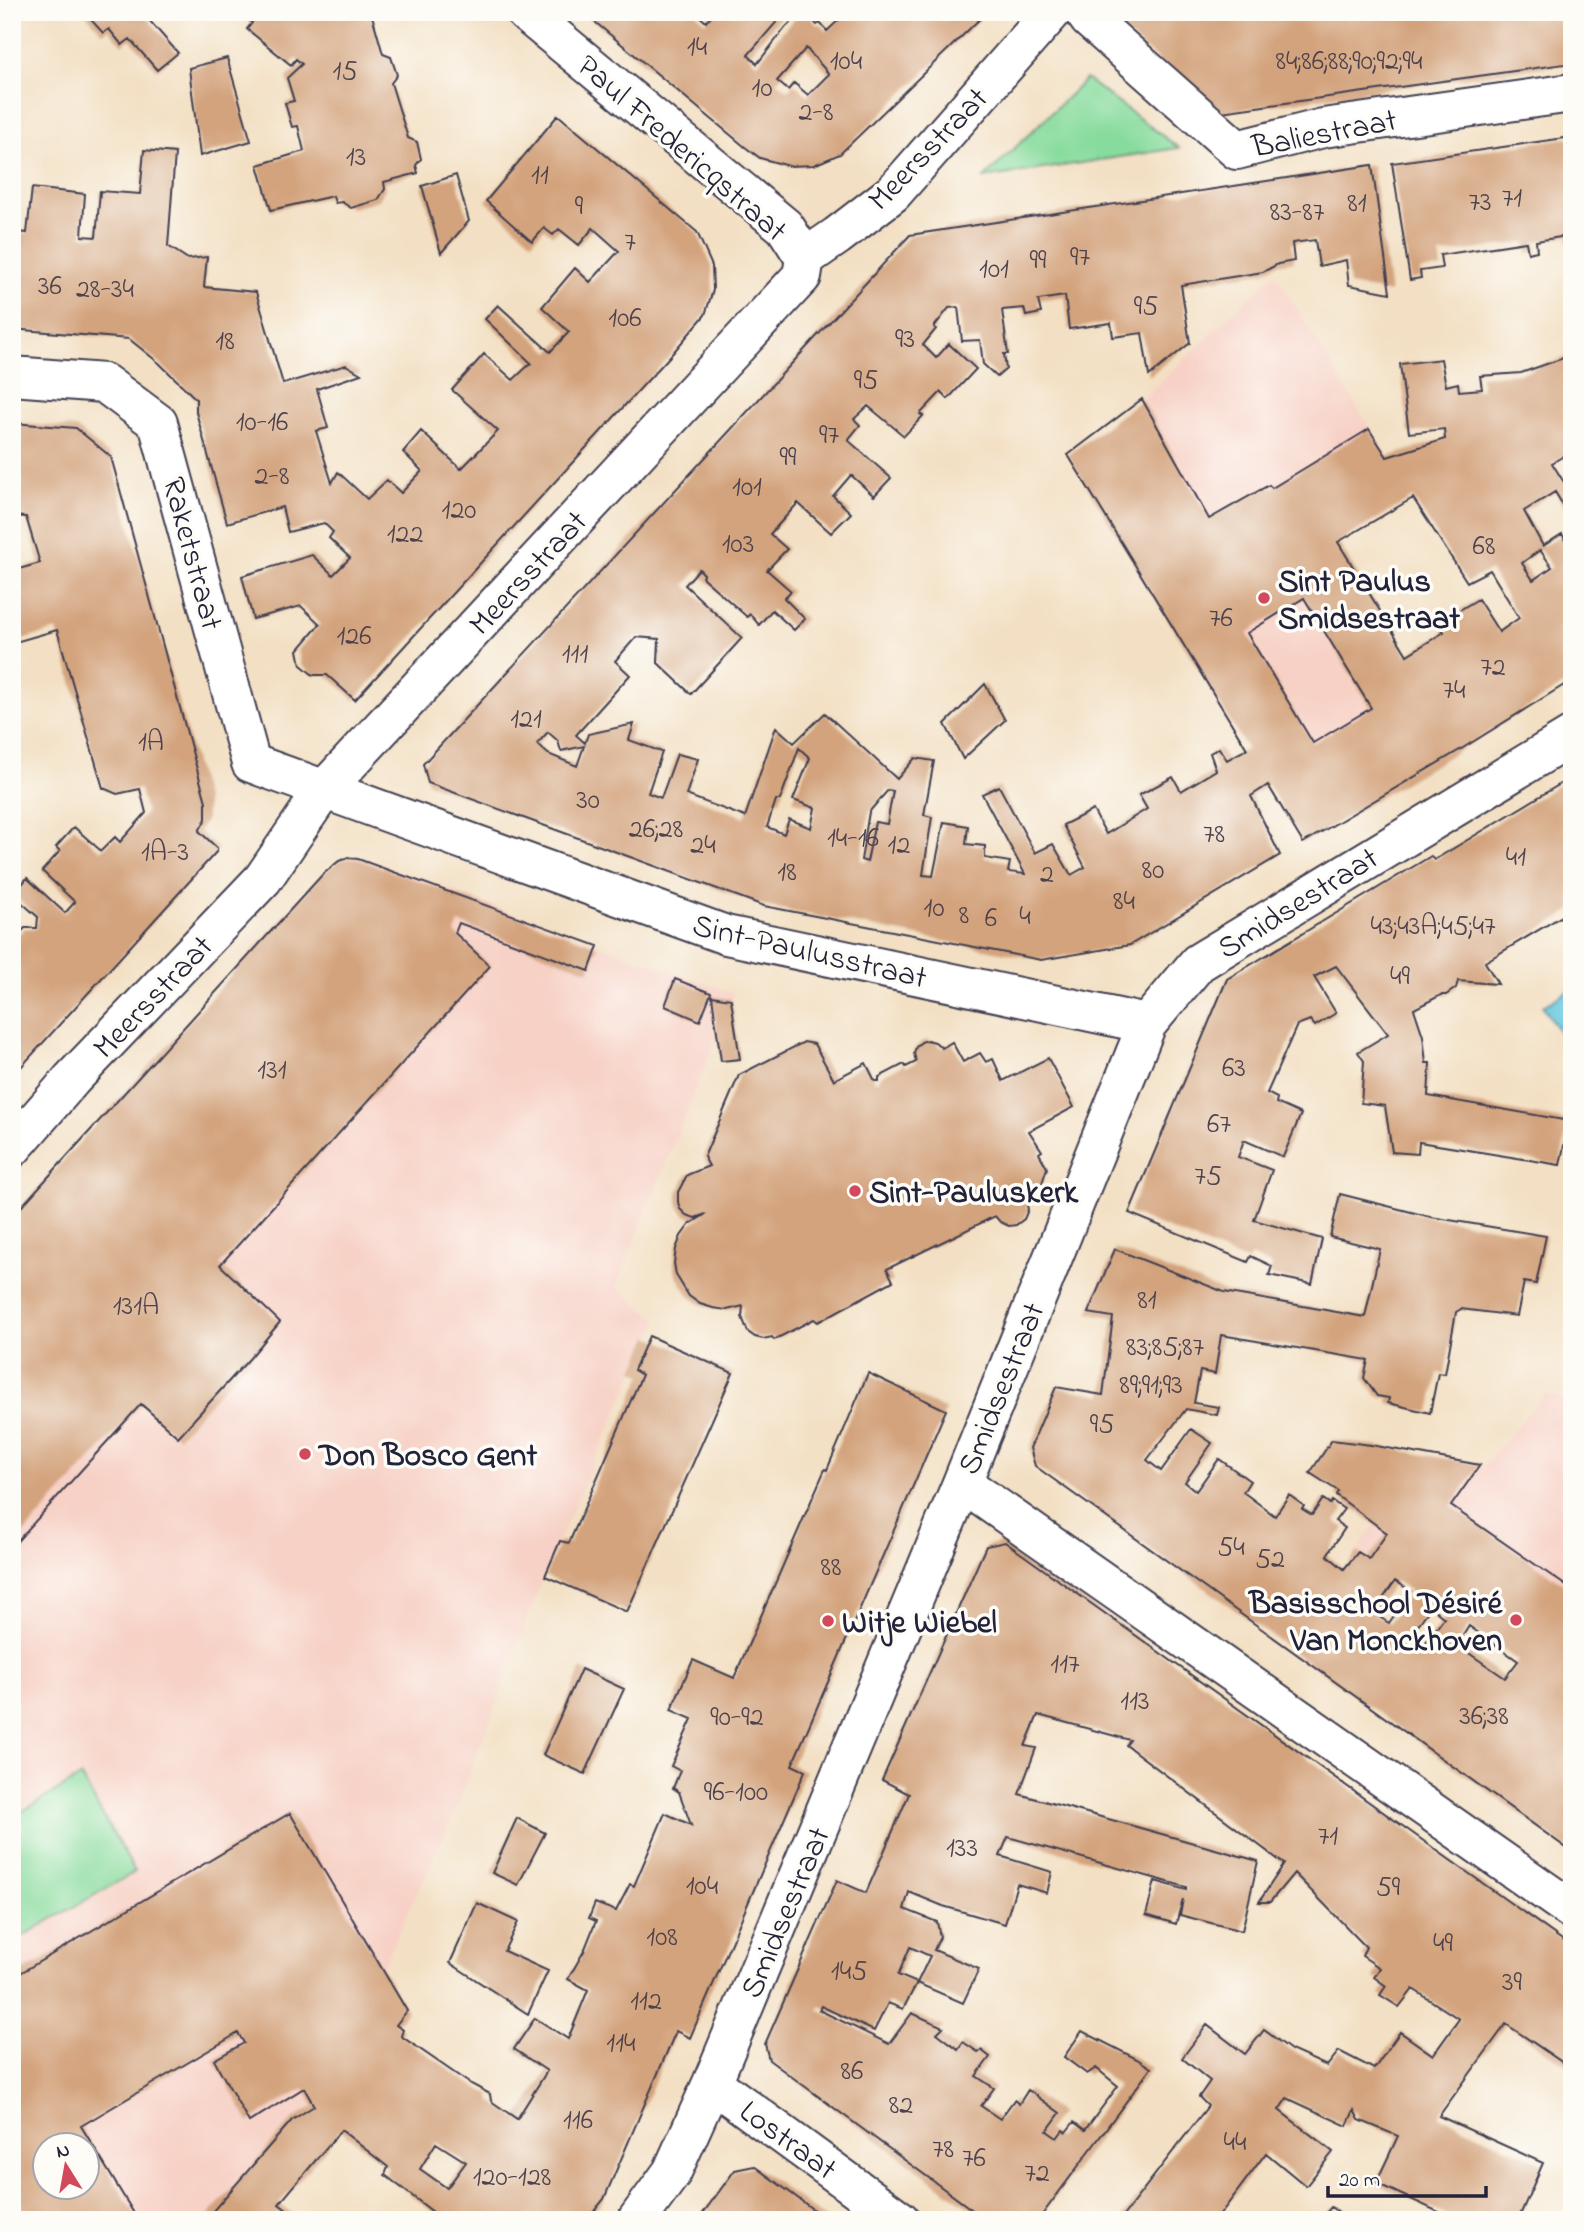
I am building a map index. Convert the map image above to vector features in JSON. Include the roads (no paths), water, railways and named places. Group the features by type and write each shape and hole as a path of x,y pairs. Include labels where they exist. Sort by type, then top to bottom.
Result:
{"street":[{"name":"Paul Fredericqstraat","path":"525,12 785,227 805,258"},
{"name":"Meersstraat","path":"12,1148 72,1079 263,879 323,790 802,276 805,258 893,193 1052,12"},
{"name":"Baliestraat","path":"1084,12 1237,149 1324,128 1572,93"},
{"name":"Raketstraat","path":"12,376 104,383 159,424 251,763 323,790"},
{"name":"Smidsestraat","path":"637,2220 672,2172 712,2083 962,1483 1147,1024 1198,963 1572,736"},
{"name":"Sint-Paulusstraat","path":"323,790 726,935 1147,1024"},
{"path":"962,1483 1572,1910"},
{"name":"Lostraat","path":"712,2083 900,2220"}],"water":[{"path":"1572,989 1572,1029 1561,1035 1543,1006"}],"place":[{"name":"Sint Paulus Smidsestraat","path":"1264,598"},
{"name":"Sint-Pauluskerk","path":"855,1191"},
{"name":"Don Bosco Gent","path":"305,1454"},
{"name":"Basisschool Désiré Van Monckhoven","path":"1516,1620"},
{"name":"Witje Wiebel","path":"828,1621"}]}
